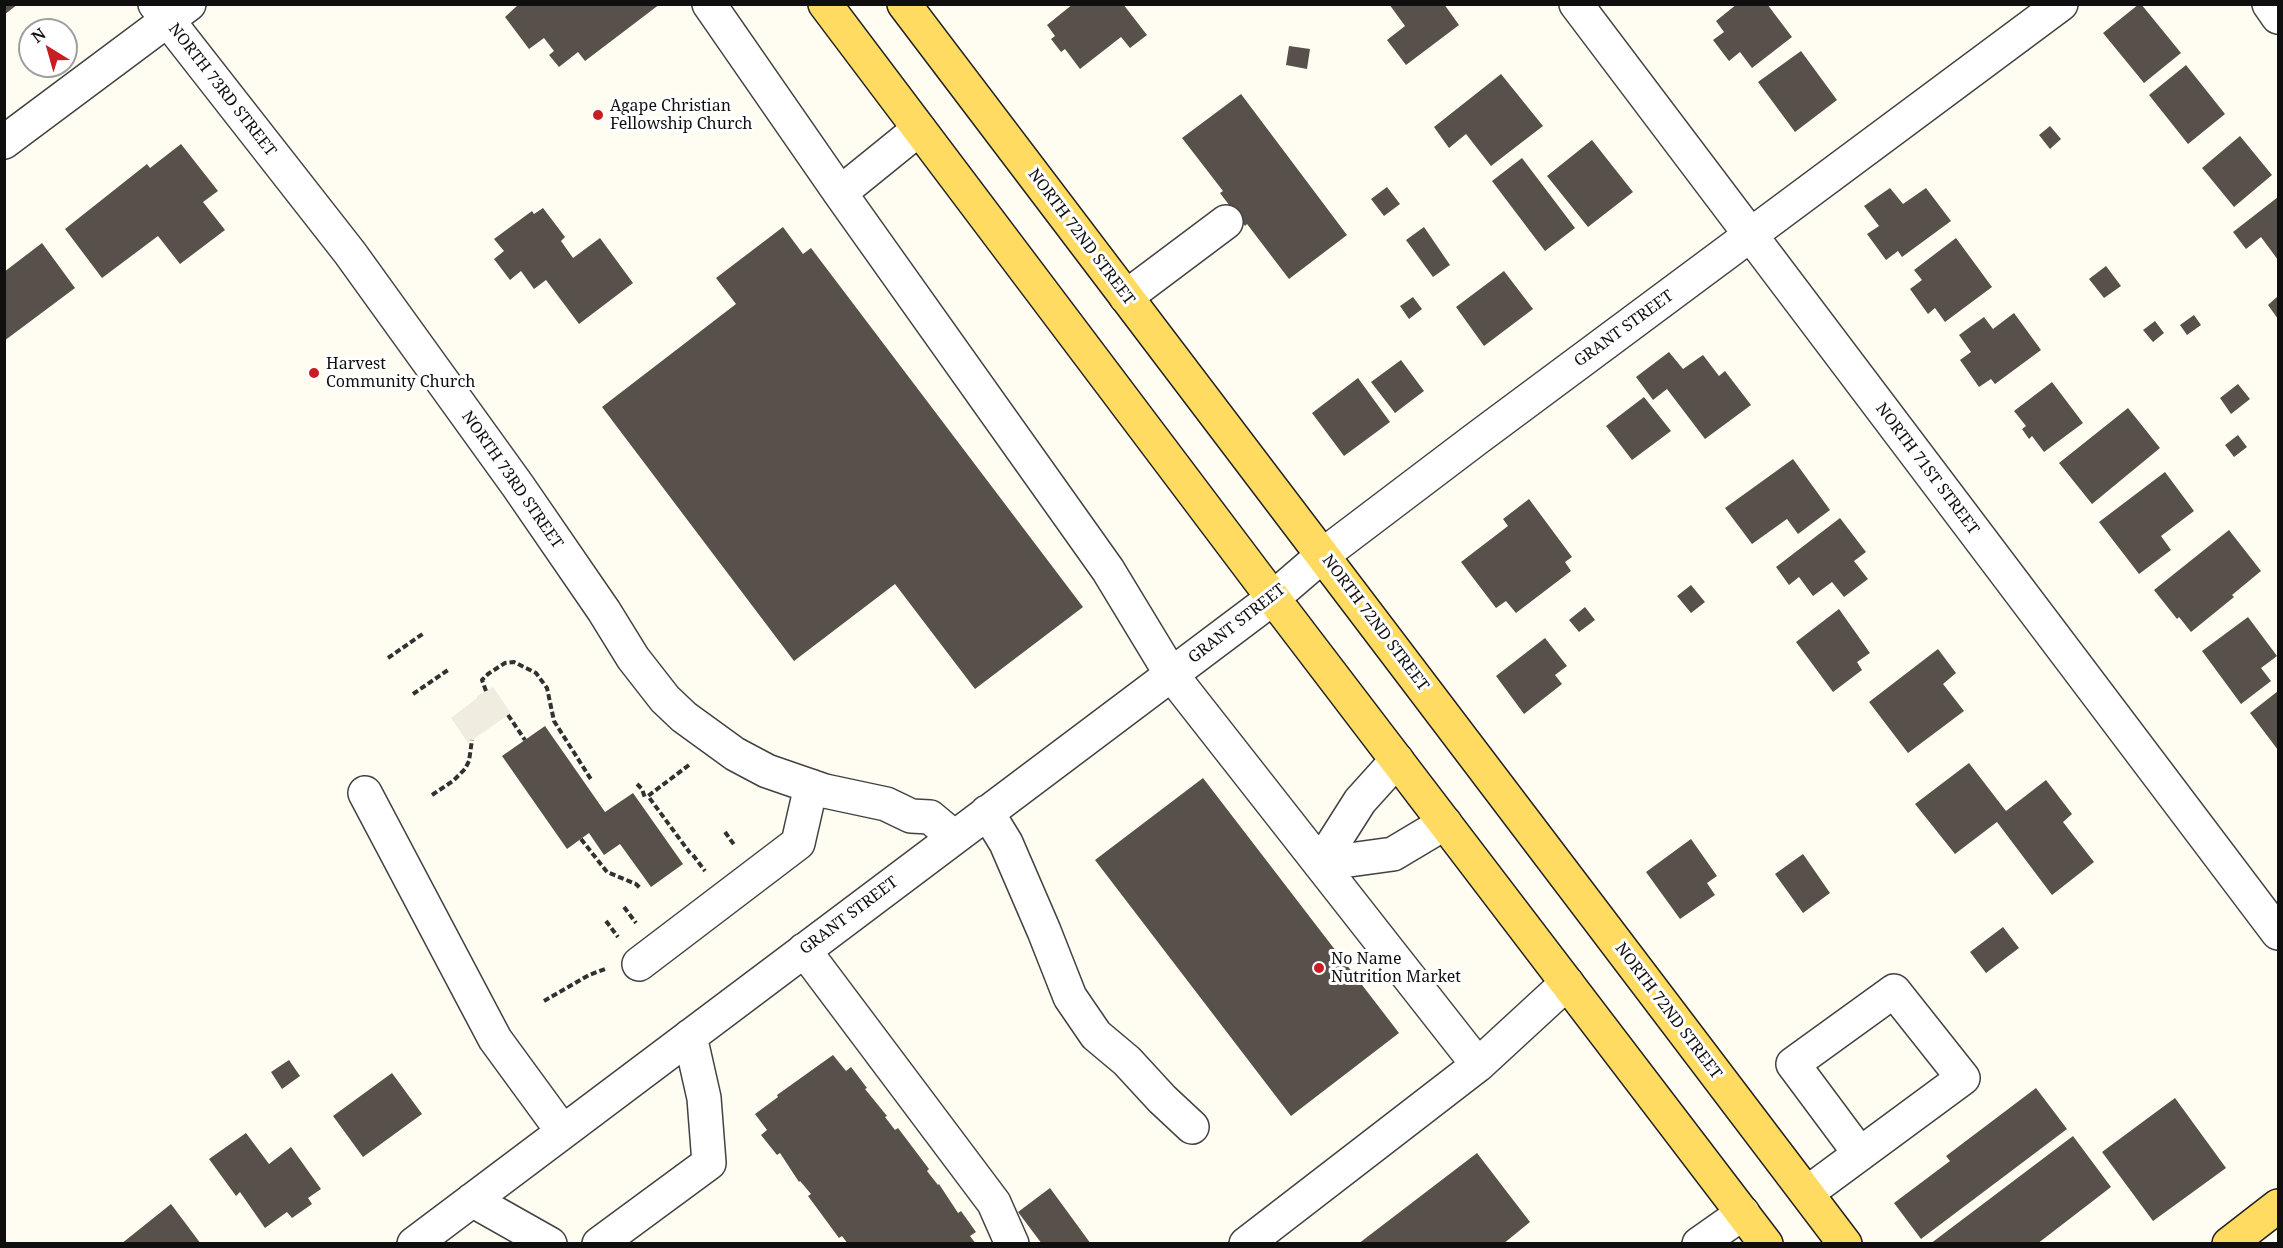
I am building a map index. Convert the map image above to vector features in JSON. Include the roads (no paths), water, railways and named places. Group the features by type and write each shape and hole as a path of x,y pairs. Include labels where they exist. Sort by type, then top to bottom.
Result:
{"main road":[{"path":"825,4 1273,598 1766,1244"},
{"name":"NORTH 72ND STREET","path":"904,4 1845,1244"},
{"path":"2229,1244 2278,1206"}],"street":[{"path":"709,4 840,194 1108,570 1171,674 1478,1065"},
{"name":"NORTH 71ST STREET","path":"1576,4 2278,933"},
{"name":"GRANT STREET","path":"414,1244 1273,598 1323,555 2061,4"},
{"path":"2269,4 2278,17"},
{"path":"4,142 171,10"},
{"name":"NORTH 73RD STREET","path":"171,10 518,486 604,611 633,658 665,699 684,717 735,754 767,771 811,786 886,804 911,816 930,817 954,837"},
{"path":"840,194 920,129"},
{"path":"1126,297 1226,222"},
{"path":"1320,864 1360,801 1397,760"},
{"path":"631,954 798,843 811,786"},
{"path":"366,793 495,1039 562,1132"},
{"path":"987,812 1006,843 1070,997 1096,1035 1127,1062 1192,1127"},
{"path":"1320,864 1393,854 1445,823"},
{"path":"804,951 993,1203 1012,1244"},
{"path":"1246,1244 1478,1065 1567,983"},
{"path":"1807,1193 1860,1154 1963,1078 1894,990 1793,1064 1860,1154"},
{"path":"599,1244 709,1162 704,1098 690,1036"},
{"path":"472,1200 550,1244"},
{"path":"1699,1244 1743,1213"}],"place":[{"name":"Agape Christian Fellowship Church","path":"598,115"},
{"name":"Harvest Community Church","path":"314,373"},
{"name":"No Name Nutrition Market","path":"1319,968"}]}
